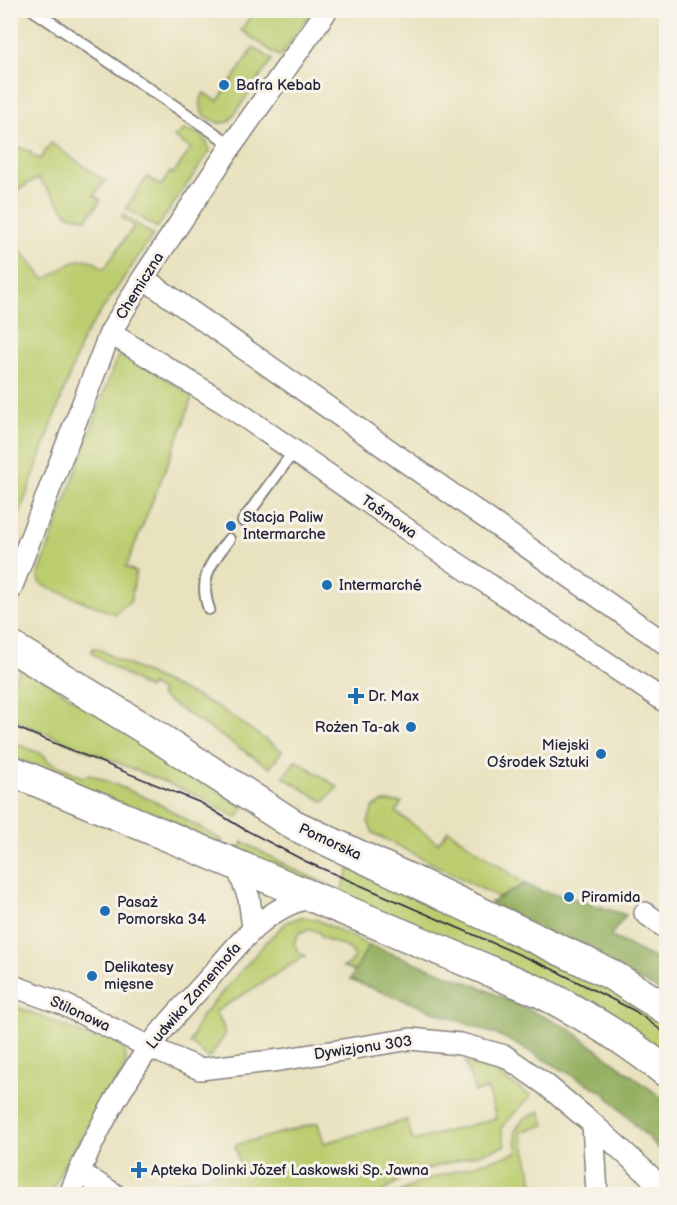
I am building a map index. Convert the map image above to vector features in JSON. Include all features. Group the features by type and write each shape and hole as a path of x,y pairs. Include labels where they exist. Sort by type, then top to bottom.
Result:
{"main road":[{"name":"Pomorska","path":"10,646 150,732 294,825 610,974 666,1009"},
{"path":"10,770 540,992 585,1015 627,1042 666,1072"}],"street":[{"name":"Chemiczna","path":"10,591 110,333 143,278 232,145 327,10"},
{"path":"143,278 666,644"},
{"name":"Taśmowa","path":"110,333 226,404 434,548 666,702"},
{"path":"237,864 249,898 253,927"},
{"name":"Ludwika Zamenhofa","path":"70,1194 120,1093 149,1047 253,927 286,904 314,897"},
{"path":"645,913 666,928"},
{"name":"Stilonowa","path":"10,985 63,1004 149,1047"},
{"name":"Dywizjonu 303","path":"149,1047 200,1069 280,1060 411,1039 460,1044 505,1056 545,1084 593,1124 649,1175 663,1194"},
{"path":"593,1124 597,1194"},
{"path":"79,1172 114,1194"}],"lane":[{"path":"33,10 232,145"},
{"path":"243,521 294,451"},
{"path":"209,609 205,599 204,583 211,564 229,539"}],"green space":[{"path":"254,11 312,11 280,57 241,30"},
{"path":"254,47 272,60 229,122 219,123 203,115 201,98 204,93 218,101"},
{"path":"184,130 201,136 207,142 210,151 157,228 126,208 147,177 161,186 170,172 173,174 191,149 174,137"},
{"path":"51,143 105,181 94,195 101,200 87,219 69,215 38,178 11,194 11,144 31,152 31,155 40,159"},
{"path":"123,214 153,235 83,338 11,538 11,238 44,279 79,260 95,262 104,269 134,226 121,217"},
{"path":"121,355 130,355 192,396 184,423 126,567 136,572 131,600 115,614 42,585 38,577 115,362"},
{"path":"93,648 98,648 114,658 218,707 282,751 270,768 160,696 162,692 151,685 148,689 93,654"},
{"path":"22,666 244,807 237,818 196,795 11,719 11,685"},
{"path":"11,741 44,755 48,761 83,777 90,774 154,801 223,841 221,847 11,756"},
{"path":"296,760 338,787 324,802 283,777"},
{"path":"383,802 402,802 396,812 438,843 448,830 525,884 499,898 373,833 368,822 373,807"},
{"path":"243,842 341,891 350,868 617,992 666,1024 666,1057 238,853"},
{"path":"525,884 541,891 569,897 626,915 610,936 666,964 666,994 490,903"},
{"path":"301,917 315,919 369,945 355,971 343,967 350,964 354,956 350,949 321,937 319,932 309,929 299,933 294,943 298,952 305,956 215,1012 223,1025 225,1035 209,1058 190,1043 200,1018 268,940 287,922"},
{"path":"369,945 480,987 568,1028 666,1101 666,1156 603,1092 505,1038 350,980"},
{"path":"10,1004 95,1039 95,1032 119,1043 125,1052 125,1068 63,1166 52,1194 11,1194"},
{"path":"465,1062 492,1071 531,1096 501,1128 505,1146 404,1176 381,1194 149,1194 148,1191 240,1166 235,1145 318,1123 324,1143 407,1120 413,1141 496,1118 488,1089 475,1092"},
{"path":"540,1111 545,1125 521,1132 536,1194 397,1194 422,1181 518,1152 515,1131 523,1119"}],"tram line":[{"path":"10,725 201,803 242,828 307,862 550,968 635,1011 666,1034"}],"place":[{"name":"Bafra Kebab","path":"224,85"},
{"name":"Stacja Paliw Intermarche","path":"231,526"},
{"name":"Intermarché","path":"327,585"},
{"name":"Dr. Max","path":"356,696"},
{"name":"Rożen Ta-ak","path":"411,727"},
{"name":"Miejski Ośrodek Sztuki","path":"601,754"},
{"name":"Piramida","path":"569,897"},
{"name":"Pasaż Pomorska 34","path":"105,911"},
{"name":"Delikatesy mięsne","path":"92,976"},
{"name":"Apteka Dolinki Józef Laskowski Sp. Jawna","path":"139,1170"}]}
